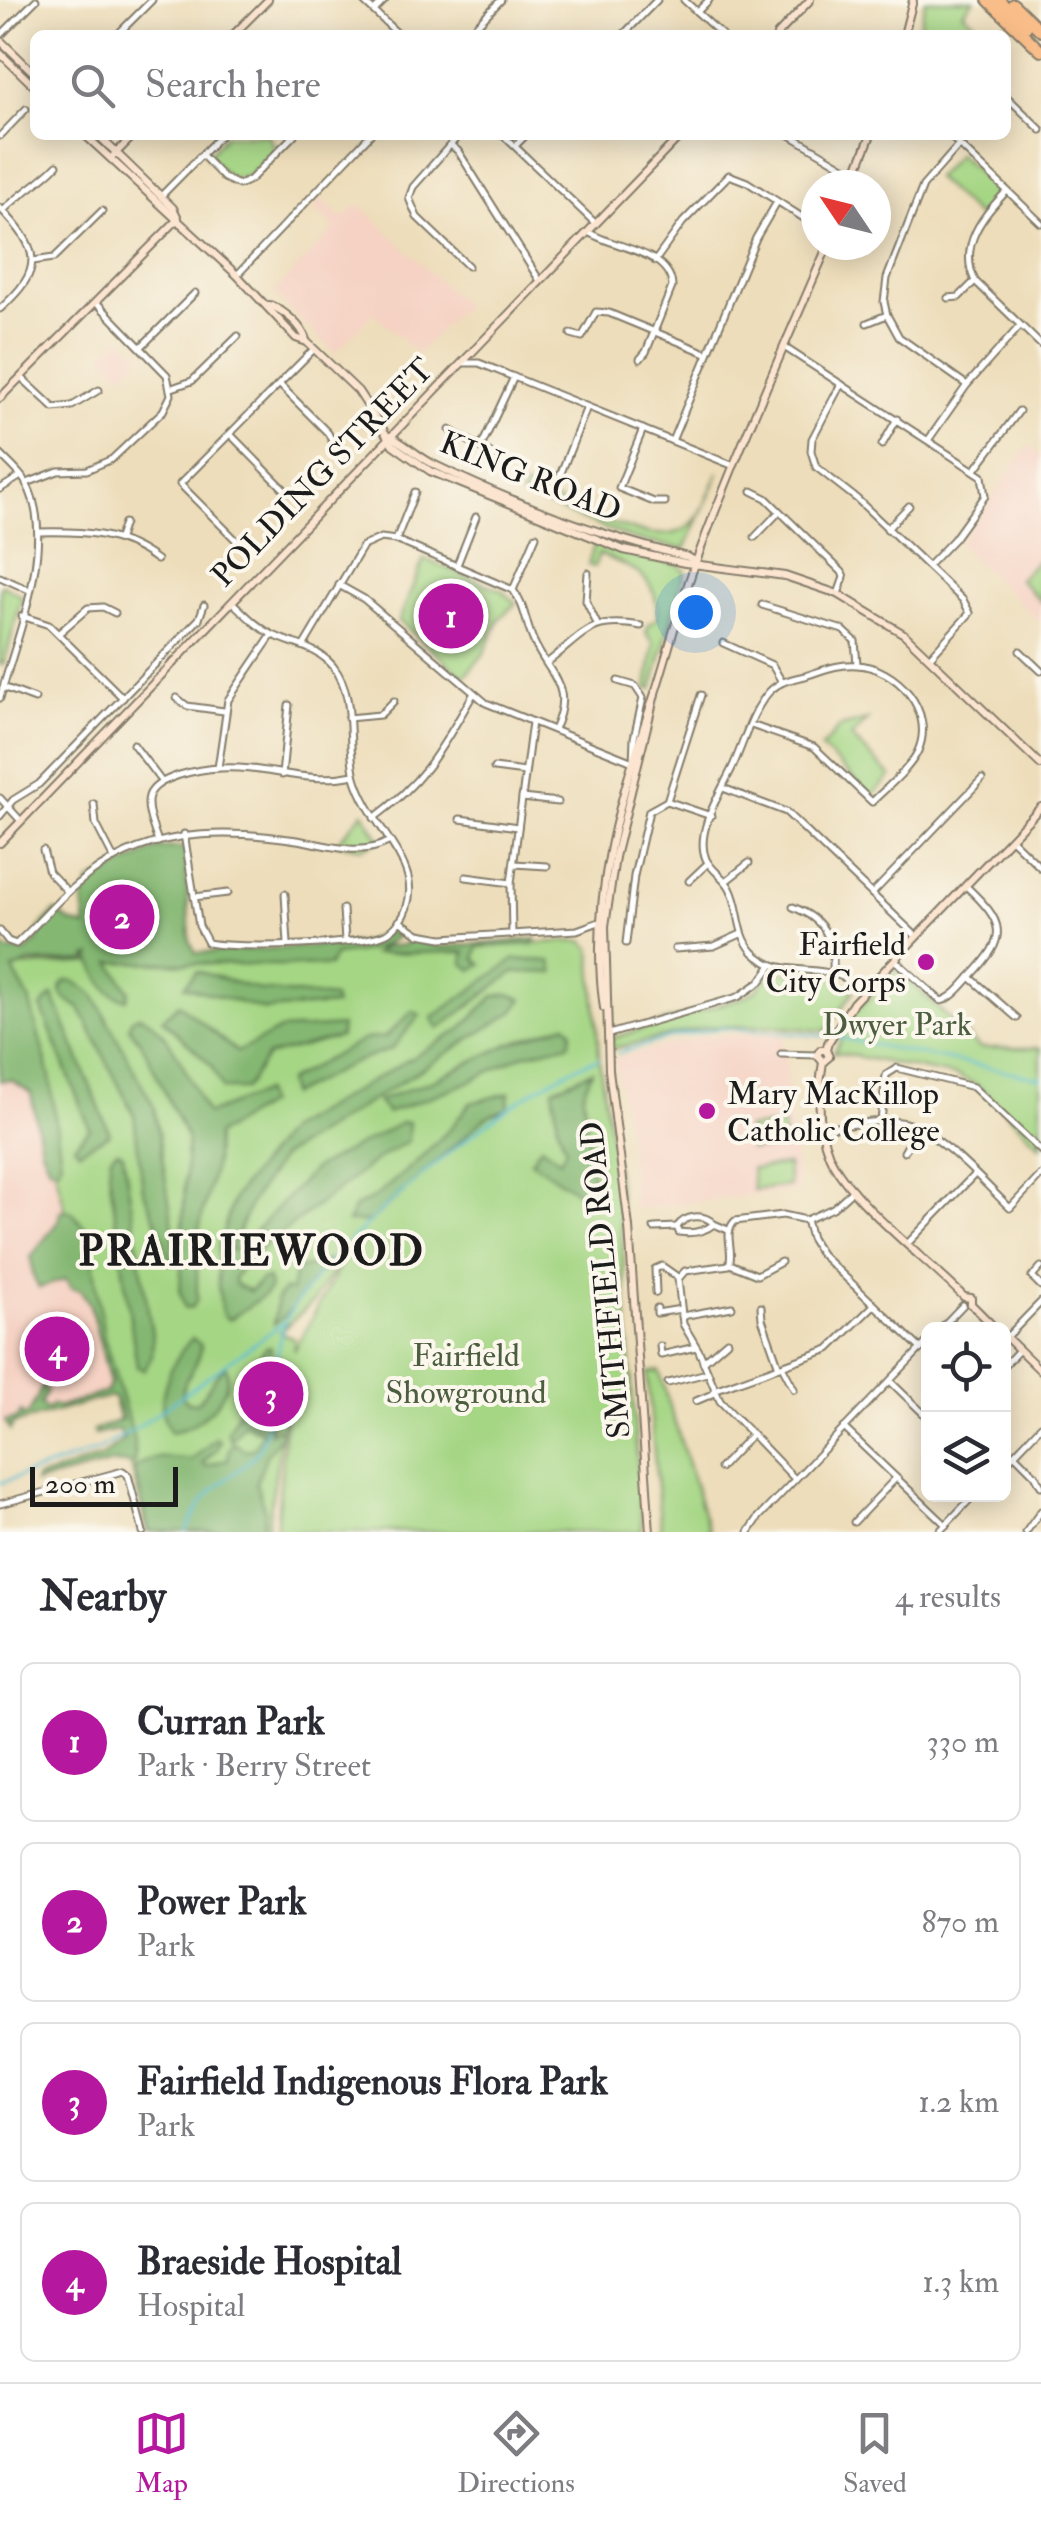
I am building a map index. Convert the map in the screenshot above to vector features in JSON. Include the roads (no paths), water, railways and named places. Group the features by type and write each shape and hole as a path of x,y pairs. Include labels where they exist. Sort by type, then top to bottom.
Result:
{"highway":[{"path":"988,0 1041,51"},
{"path":"999,0 1041,42"},
{"path":"1008,0 1041,27"},
{"path":"1018,0 1041,27"}],"main road":[{"path":"238,30 268,0"},
{"path":"782,30 810,0"},
{"path":"905,30 912,0"},
{"path":"0,38 30,69"},
{"path":"0,53 30,82"},
{"path":"92,140 161,196 178,219"},
{"path":"102,140 168,214 178,219"},
{"path":"113,156 129,140"},
{"name":"POLDING STREET","path":"0,843 675,140"},
{"path":"858,170 869,140"},
{"path":"0,398 178,219"},
{"name":"KING ROAD","path":"178,219 268,305 280,309 304,332 306,342 358,391 393,445 406,457 451,482 624,550 685,563 785,576 838,594 881,617 930,658 1041,765"},
{"name":"SMITHFIELD ROAD","path":"606,1024 598,922 606,864 650,699 696,562 822,260"},
{"name":"SMITHFIELD ROAD","path":"650,699 652,717 615,857 606,916 606,1035 630,1246 650,1532"},
{"path":"628,808 634,762 652,717"},
{"path":"989,1322 834,1167 822,1128 820,1058 829,1057 826,1050 835,1030 864,991 1041,807"},
{"path":"607,968 598,922 615,857"},
{"path":"1011,1343 1041,1372"}],"street":[{"path":"0,38 36,0"},
{"path":"122,30 152,0"},
{"path":"362,0 394,30"},
{"path":"374,11 385,0"},
{"path":"472,30 501,0"},
{"path":"628,30 658,0"},
{"path":"684,0 717,30"},
{"path":"698,12 709,0"},
{"path":"1011,101 1041,130"},
{"path":"0,136 26,110"},
{"path":"161,196 216,140"},
{"path":"202,155 224,178 239,186 250,180 289,140"},
{"path":"237,275 365,140"},
{"path":"456,140 413,187 410,204 417,217 468,266"},
{"path":"508,140 596,224"},
{"path":"515,146 521,140"},
{"path":"798,140 849,170"},
{"path":"955,140 1041,223"},
{"path":"959,144 923,186 884,291 892,328 907,345 967,385"},
{"path":"452,146 540,282"},
{"path":"0,309 28,279 33,261 26,235 2,210 42,181 56,165"},
{"path":"655,260 683,222 729,175 801,217"},
{"path":"1007,190 982,217 968,261 975,282 1041,346"},
{"path":"672,440 756,238 777,202"},
{"path":"33,261 54,258 102,210"},
{"path":"588,232 655,260 668,270 672,287 640,359"},
{"path":"948,298 959,296 975,282"},
{"path":"141,347 195,294"},
{"path":"27,484 58,470 87,470 112,460 162,410 172,388 167,375 95,302"},
{"path":"571,334 582,337 596,312 609,313 706,353"},
{"path":"866,322 887,315"},
{"path":"929,440 967,385 1020,326"},
{"path":"172,388 192,381 238,336"},
{"path":"784,347 975,470 984,482 984,496 954,539 928,566"},
{"path":"475,348 479,363"},
{"path":"237,541 180,484 314,349"},
{"path":"461,363 479,363 514,376 734,466"},
{"path":"481,447 514,376"},
{"path":"21,377 54,408 72,406 99,390"},
{"path":"841,384 812,439 813,459 823,473 858,499 964,600 970,614 930,658"},
{"path":"280,385 328,433 333,443"},
{"path":"556,488 587,407"},
{"path":"975,470 1019,410"},
{"path":"882,445 898,419"},
{"path":"643,429 619,488 654,502 666,502"},
{"path":"450,430 504,461"},
{"path":"230,434 287,492"},
{"path":"0,454 27,484 38,517 40,549 4,671 0,698"},
{"path":"0,489 22,476"},
{"path":"752,491 842,572 838,594"},
{"path":"396,540 415,492"},
{"path":"887,529 909,506"},
{"path":"755,537 779,512"},
{"path":"457,565 476,517"},
{"path":"119,538 124,524"},
{"path":"39,532 94,532 119,538 157,560"},
{"path":"513,590 536,536"},
{"path":"304,646 367,543 381,538 396,540 513,590 525,604 533,641 562,693 554,730"},
{"path":"588,573 586,598 597,624"},
{"path":"0,578 29,590"},
{"path":"339,584 364,599 492,706 634,762"},
{"path":"184,834 201,936 208,943 345,942 384,935 400,921 409,899 403,865 373,819 355,774 346,692 338,672 326,658 272,634 232,602"},
{"path":"0,816 7,806 31,792 123,698 198,619 204,605"},
{"path":"762,605 843,630 855,640 857,664"},
{"path":"59,634 88,608 103,607 115,613"},
{"path":"22,616 40,620 59,634 123,698"},
{"path":"548,662 597,624 640,626"},
{"path":"218,768 224,712 234,689 272,634"},
{"path":"723,643 772,664 782,682"},
{"path":"1020,651 1041,671"},
{"path":"751,725 814,747 872,802 915,756 922,731 918,709 908,691 881,672 857,664 782,682 769,692 751,725 704,834 708,863 726,881 735,900 742,934 754,952 772,965 848,977 864,991"},
{"path":"618,681 637,687 650,699"},
{"path":"3,688 35,699"},
{"path":"373,819 405,795 424,774 474,693"},
{"path":"667,801 701,696"},
{"path":"177,698 188,706 224,712"},
{"path":"348,718 380,714 394,701"},
{"path":"282,775 289,705"},
{"path":"512,934 511,883 532,722"},
{"path":"133,744 161,781"},
{"path":"158,842 148,800 161,781 218,768 330,779 355,774"},
{"path":"494,768 525,772"},
{"path":"872,894 982,779"},
{"path":"723,788 786,812 917,936"},
{"path":"0,798 21,821"},
{"path":"522,798 558,802"},
{"path":"626,943 634,876 646,818 654,806 667,801 711,816"},
{"path":"94,804 96,824 114,858"},
{"path":"460,819 518,827"},
{"path":"0,931 13,944 18,943 68,892 114,858 184,834 249,833 366,851 388,842"},
{"path":"1011,839 1041,868"},
{"path":"42,850 49,872 68,892"},
{"path":"690,882 708,863"},
{"path":"726,881 750,863"},
{"path":"514,864 548,866"},
{"path":"466,877 511,883"},
{"path":"894,960 938,1001 948,999 970,978 994,950 998,935 993,912 966,886"},
{"path":"194,897 228,893"},
{"path":"285,894 288,944"},
{"path":"793,907 806,912 830,936 833,972"},
{"path":"343,909 345,942"},
{"path":"400,921 413,931 432,937 578,930 598,922"},
{"path":"675,949 705,948 742,934"},
{"path":"606,1035 738,997 760,982 772,965"},
{"path":"970,978 1017,1018"},
{"path":"780,1054 820,1058"},
{"path":"881,1122 886,1075 897,1068 976,1089 1041,1151"},
{"path":"822,1128 881,1122 900,1122 918,1128 1010,1208 1041,1176"},
{"path":"904,1152 918,1128"},
{"path":"908,1243 975,1174"},
{"path":"730,1264 728,1230 738,1220 783,1215 806,1220 832,1208 853,1190"},
{"path":"654,1228 677,1227 684,1219 702,1216 728,1230"},
{"path":"741,1532 749,1532 920,1349 818,1250 806,1220"},
{"path":"677,1227 685,1233 704,1231 714,1224"},
{"path":"781,1262 763,1274 730,1264 685,1272 679,1278 681,1313 714,1391 751,1436 796,1479"},
{"path":"656,1293 655,1268 662,1266 679,1278"},
{"path":"1041,1268 1032,1277 1041,1286"},
{"path":"947,1322 966,1302"},
{"path":"1011,1331 1041,1302"},
{"path":"696,1401 833,1346 874,1304"},
{"path":"656,1308 656,1313 681,1313 732,1307"},
{"path":"761,1307 781,1367 794,1389"},
{"path":"703,1362 728,1341"},
{"path":"660,1346 661,1358 696,1347"},
{"path":"1011,1359 1019,1350"},
{"path":"668,1383 707,1373"},
{"path":"890,1381 922,1412"},
{"path":"1011,1457 1041,1426"},
{"path":"844,1428 946,1525"},
{"path":"720,1468 751,1436"},
{"path":"1014,1454 1036,1475 1041,1486"},
{"path":"0,1504 123,1471 128,1474 144,1532"},
{"path":"854,1522 896,1478"},
{"path":"938,1532 968,1502"},
{"path":"1026,1532 1041,1511"}],"waterway":[{"path":"618,1053 720,1028 827,1036"},
{"path":"835,1037 1041,1078"},
{"path":"186,1532 205,1499 250,1459 262,1442 286,1320 338,1253 476,1131 566,1072 599,1059"},
{"path":"0,1483 98,1450 138,1427 283,1323"}],"place":[{"name":"Curran Park","path":"451,616"},
{"name":"Power Park","path":"122,917"},
{"name":"Fairfield City Corps","path":"926,962"},
{"name":"Mary MacKillop Catholic College","path":"707,1111"},
{"name":"Braeside Hospital","path":"57,1349"},
{"name":"Fairfield Indigenous Flora Park","path":"271,1394"}],"district":[{"name":"PRAIRIEWOOD","path":"252,1250"}],"park label":[{"name":"Dwyer Park","path":"897,1024"},
{"name":"Fairfield Showground","path":"466,1374"}]}
